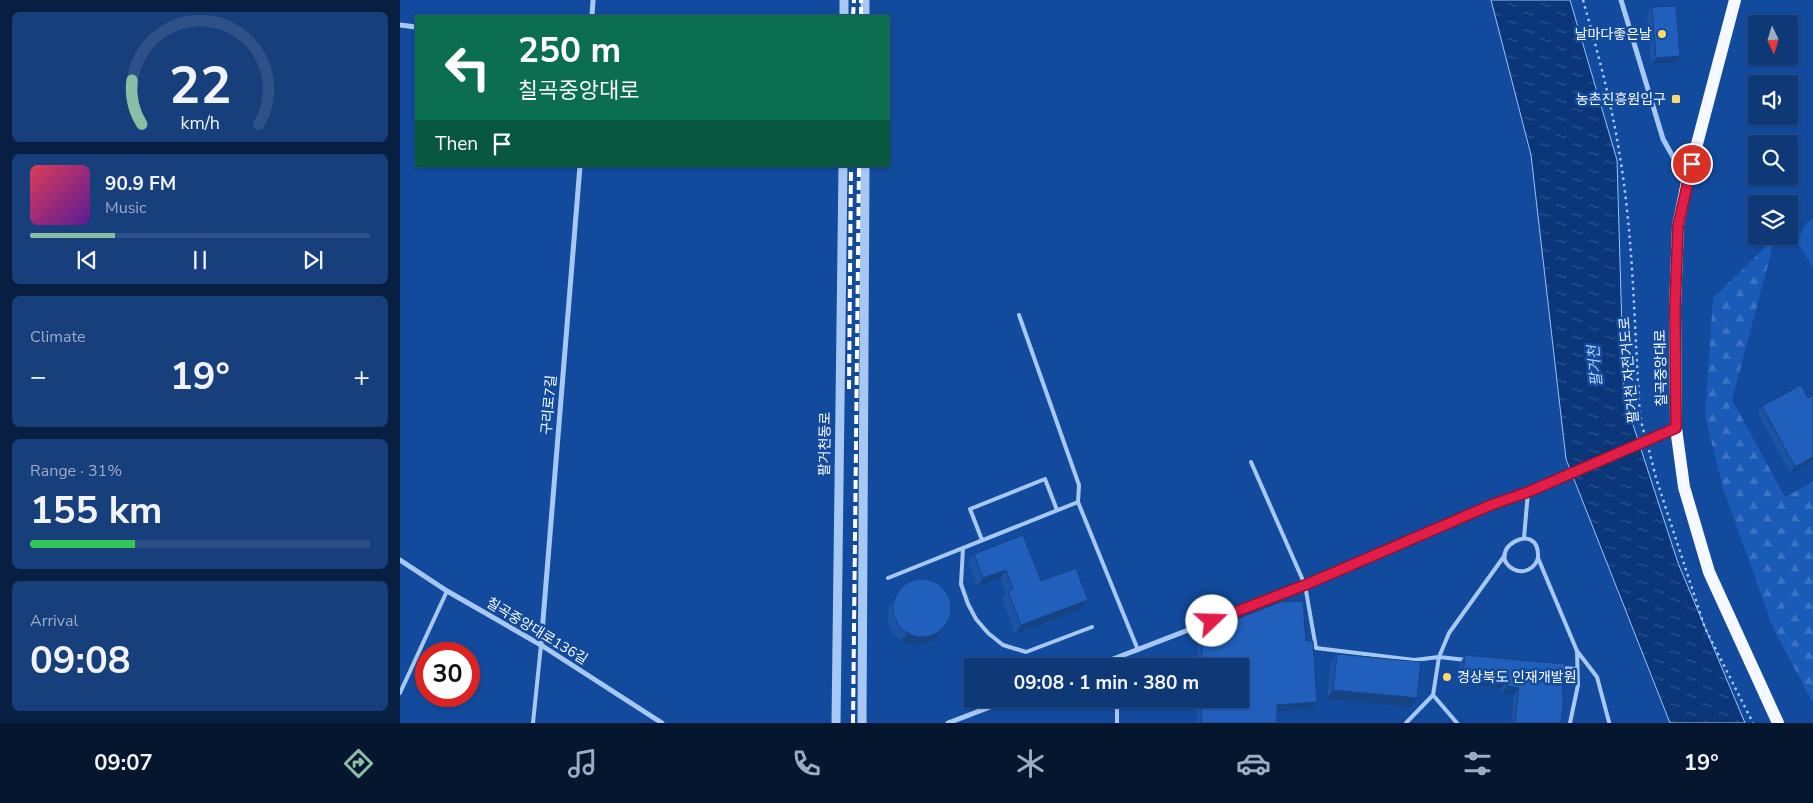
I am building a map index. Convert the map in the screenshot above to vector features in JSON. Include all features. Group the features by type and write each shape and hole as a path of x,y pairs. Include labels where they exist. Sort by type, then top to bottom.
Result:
{"main road":[{"name":"칠곡중앙대로","path":"1735,0 1687,182 1678,226 1675,307 1676,428 1684,487 1709,572 1778,723"}],"street":[{"path":"592,15 593,0"},
{"path":"844,0 844,15"},
{"path":"865,0 865,15"},
{"path":"1621,0 1663,139 1687,182"},
{"path":"400,26 415,27"},
{"name":"구리로7길","path":"541,645 580,167"},
{"name":"팔거천동로","path":"836,723 842,167"},
{"path":"862,723 864,167"},
{"path":"1121,658 1305,585 1676,428"},
{"name":"칠곡중앙대로136길","path":"400,560 447,591 541,645 662,723"},
{"path":"948,723 987,708"}],"lane":[{"path":"1019,316 1079,485 1078,502 1138,650"},
{"path":"1251,462 1305,585 1316,648 1414,660 1439,658 1469,660"},
{"path":"982,540 970,509 1045,479 1057,510"},
{"path":"1524,538 1528,492"},
{"path":"888,578 1078,502"},
{"path":"1406,723 1433,695 1439,658 1449,633 1505,555 1506,549 1513,540 1524,538 1534,543 1539,552 1537,563 1529,570 1518,571 1509,565 1505,555"},
{"path":"963,548 961,584 968,604 976,619 988,633 1003,645 1026,652 1092,627"},
{"path":"1538,558 1577,651 1597,676 1609,722"},
{"path":"400,693 447,591"},
{"path":"533,723 541,645"},
{"path":"1570,723 1578,685 1577,651"},
{"path":"1558,667 1577,669"},
{"path":"1433,695 1457,723"},
{"path":"1117,723 1118,708"}],"path":[{"name":"팔거천 자전거도로","path":"1583,0 1603,70 1620,152 1631,250 1640,416 1644,433"},
{"name":"팔거천 자전거도로","path":"1647,442 1656,478 1705,628 1753,723"}],"green space":[{"path":"1813,219 1813,268 1798,244 1806,223"},
{"path":"1768,245 1773,245 1732,400 1785,497 1813,482 1813,703 1774,630 1723,488 1705,416 1713,298"}],"water":[{"name":"팔거천","path":"1491,0 1570,0 1617,160 1624,397 1678,563 1745,723 1670,723 1566,459 1531,155"}],"building":[{"path":"1676,6 1680,56 1656,58 1652,7"},
{"path":"1801,385 1808,398 1813,395 1813,457 1795,467 1762,406"},
{"path":"1023,535 1041,581 1076,568 1088,600 1021,625 1008,591 1013,589 1006,570 983,578 974,554"},
{"path":"922,579 933,581 946,592 951,608 949,619 938,632 922,637 911,635 898,624 893,608 895,597 906,584"},
{"path":"1303,601 1306,641 1313,641 1317,702 1277,705 1277,723 1201,723 1202,708 1249,708 1249,658 1202,658 1202,632 1281,602"},
{"path":"1337,654 1421,662 1417,698 1333,690"},
{"path":"1465,655 1565,664 1561,723 1515,723 1519,688 1507,686 1508,680 1463,676"}],"railway":[{"path":"853,15 854,0"},
{"path":"861,0 861,15"},
{"path":"849,389 851,167"},
{"path":"853,723 859,167"}],"place":[{"name":"날마다좋은날","path":"1662,34"},
{"name":"농촌진흥원입구","path":"1676,99"},
{"name":"경상북도 인재개발원","path":"1447,677"}],"route":[{"path":"1212,621 1305,585 1676,428 1675,307 1678,226 1692,164"}]}
